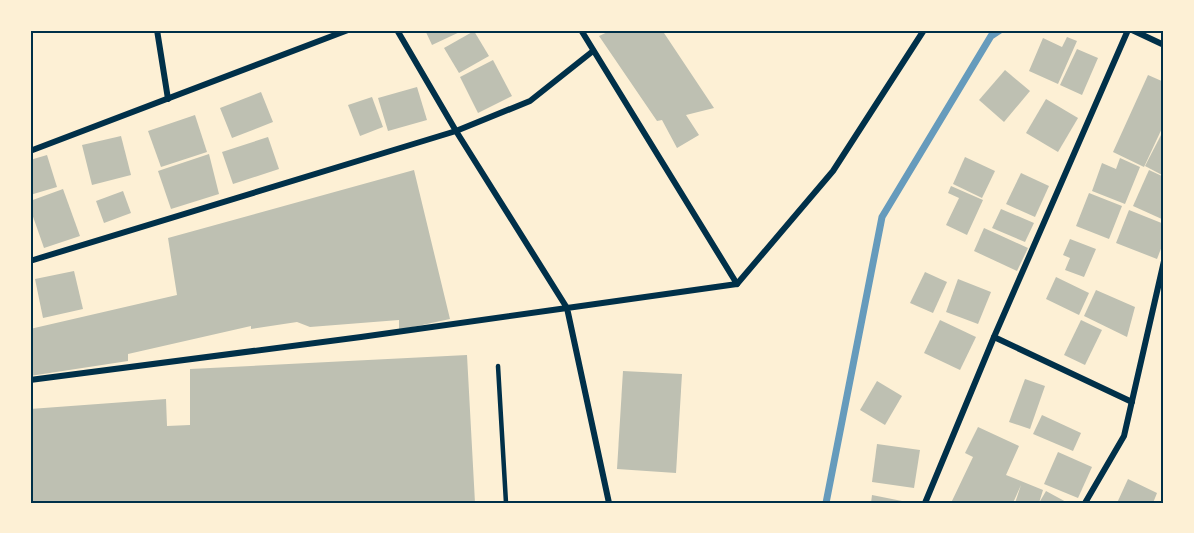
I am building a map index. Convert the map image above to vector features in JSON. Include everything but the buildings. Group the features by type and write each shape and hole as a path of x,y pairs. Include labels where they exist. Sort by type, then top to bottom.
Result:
{"street":[{"path":"157,30 168,99"},
{"path":"30,152 348,30"},
{"path":"397,30 456,130 567,308 609,503"},
{"path":"580,30 737,284"},
{"path":"30,380 361,337 737,284 833,171 924,30"},
{"path":"927,502 994,337 1130,30 1164,45"},
{"path":"30,261 456,130 530,101 594,51"},
{"path":"1085,503 1125,436 1164,261"},
{"path":"994,337 1132,402"}],"lane":[{"path":"498,366 506,503"}],"waterway":[{"path":"826,503 882,217 991,36 1000,30"}]}
